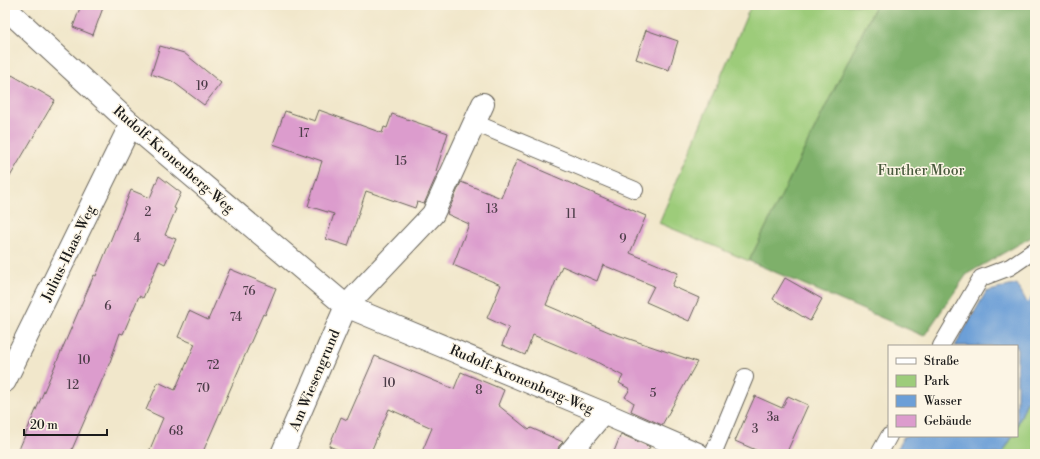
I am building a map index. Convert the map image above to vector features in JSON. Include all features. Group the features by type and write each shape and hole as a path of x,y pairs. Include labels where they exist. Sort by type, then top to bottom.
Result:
{"street":[{"name":"Rudolf-Kronenberg-Weg","path":"5,9 131,124 346,306 698,454"},
{"path":"346,306 433,214 479,113"},
{"name":"Julius-Haas-Weg","path":"5,382 131,124"},
{"name":"Am Wiesengrund","path":"282,454 346,306"},
{"path":"569,454 603,413"}],"lane":[{"path":"479,113 635,190"},
{"path":"942,345 981,278 1010,267 1035,250"},
{"path":"713,454 745,377"},
{"path":"879,454 888,437"}],"green space":[{"path":"751,5 876,5 749,261 659,223"},
{"name":"Further Moor","path":"876,5 1035,5 1035,235 967,274 924,336 749,261"},
{"path":"1035,382 1035,454 1002,454 1012,437 1018,437 1018,424"}],"water":[{"path":"1017,284 1035,317 1035,382 1018,424 1018,345 956,345 986,292"},
{"path":"903,437 1012,437 1002,454 894,454"}],"building":[{"path":"81,5 104,5 93,35 73,27"},
{"path":"646,30 678,41 669,70 636,59"},
{"path":"160,46 184,53 221,83 204,105 172,81 151,74"},
{"path":"12,75 55,100 5,185 5,88"},
{"path":"319,110 382,133 384,127 387,128 392,114 448,133 436,171 438,172 424,204 417,202 415,208 366,191 348,246 326,239 334,214 308,206 322,161 273,144 285,111 315,121"},
{"path":"517,159 646,216 630,253 678,273 672,286 699,298 689,321 646,302 654,286 603,265 597,281 562,266 546,305 609,332 697,362 662,425 631,411 634,403 625,397 630,389 619,383 623,376 595,361 533,335 525,355 502,345 509,328 487,318 501,285 453,265 469,224 447,214 461,182 501,198"},
{"path":"159,176 181,193 174,208 176,209 165,235 176,239 165,264 159,261 143,298 139,296 123,334 120,333 110,362 70,454 17,454 94,275 96,276 131,190 150,198"},
{"path":"230,269 276,288 265,315 263,314 202,454 148,454 163,418 146,410 158,382 175,390 195,344 178,337 189,311 208,320"},
{"path":"785,278 822,299 810,321 773,299"},
{"path":"375,356 454,389 461,372 504,390 498,405 529,430 531,428 563,442 559,446 557,454 421,454 432,428 389,409 370,454 348,454 329,446 341,417 347,420"},
{"path":"755,396 782,408 788,396 808,405 786,454 765,454 735,441"},
{"path":"621,434 650,447 645,454 613,454"}],"waterway":[{"path":"1026,317 1035,298"}]}
